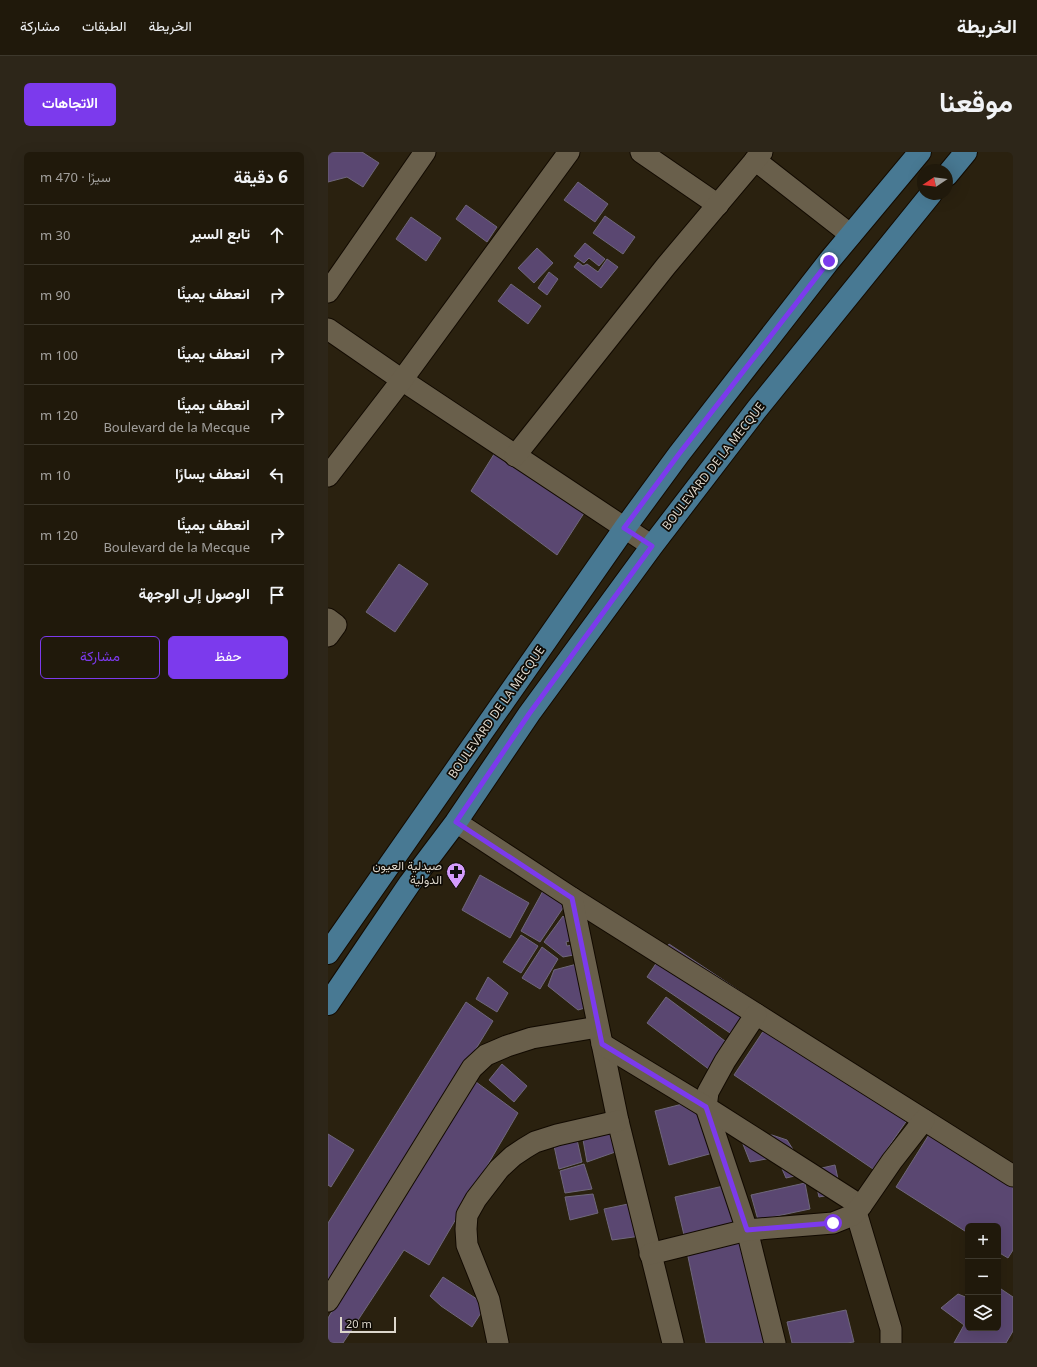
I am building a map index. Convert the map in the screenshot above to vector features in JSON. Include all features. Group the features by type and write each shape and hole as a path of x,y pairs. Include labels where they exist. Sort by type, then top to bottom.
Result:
{"main road":[{"name":"BOULEVARD DE LA MECQUE","path":"328,953 624,528 679,454 829,261 920,152"},
{"path":"953,168 966,152"},
{"name":"BOULEVARD DE LA MECQUE","path":"328,1004 410,883 456,822 529,714 652,546 757,408 926,200"}],"street":[{"path":"328,292 425,152"},
{"path":"328,476 402,380 569,152"},
{"path":"641,152 718,205"},
{"path":"515,456 666,266 758,156 851,235"},
{"path":"328,329 515,456 652,546"},
{"path":"328,619 336,625 328,636"},
{"path":"456,822 572,898 1013,1176"},
{"path":"572,898 618,1121 673,1343"},
{"path":"756,1014 725,1061 708,1092 706,1107 747,1230 775,1343"},
{"path":"328,1301 472,1068 486,1055 532,1038 600,1036 858,1209 891,1329 891,1343"},
{"path":"650,1254 747,1230 833,1223 844,1219 858,1209 924,1120"},
{"path":"498,1343 489,1300 467,1245 467,1215 476,1199 503,1165 513,1156 535,1142 557,1135 618,1121"}],"building":[{"path":"328,152 362,152 379,163 363,187 347,177 328,182"},
{"path":"578,182 608,204 595,222 564,200"},
{"path":"466,205 497,227 487,242 456,219"},
{"path":"605,216 635,237 623,254 593,233"},
{"path":"411,217 441,238 426,261 396,239"},
{"path":"585,243 605,259 599,266 589,258 584,263 574,256"},
{"path":"537,248 553,263 534,283 518,268"},
{"path":"607,259 618,267 601,288 574,267 578,262 583,266 587,264 598,272"},
{"path":"549,272 558,279 547,295 538,288"},
{"path":"511,284 541,306 528,324 498,301"},
{"path":"496,451 586,510 557,555 471,491"},
{"path":"399,564 428,584 395,632 366,612"},
{"path":"480,875 529,903 510,938 462,910"},
{"path":"544,889 567,902 540,942 521,931"},
{"path":"563,916 577,935 576,939 566,942 567,946 576,944 579,954 563,957 544,942"},
{"path":"521,935 538,946 521,973 503,962"},
{"path":"669,944 761,1005 739,1039 647,977"},
{"path":"542,947 558,959 540,989 522,978"},
{"path":"577,964 585,1008 578,1010 548,986 554,970"},
{"path":"488,977 508,993 497,1012 476,999"},
{"path":"666,997 733,1047 714,1073 647,1023"},
{"path":"466,1002 493,1021 328,1290 328,1223"},
{"path":"770,1021 910,1116 873,1169 734,1075"},
{"path":"502,1064 527,1086 514,1102 489,1080"},
{"path":"472,1079 518,1113 429,1265 404,1250 343,1343 328,1343 328,1318"},
{"path":"710,1097 724,1150 669,1165 655,1111"},
{"path":"614,1118 621,1150 587,1162 580,1123"},
{"path":"930,1133 1013,1185 1013,1250 1008,1258 1001,1254 1001,1223 965,1223 965,1231 896,1187"},
{"path":"328,1134 354,1150 331,1187 328,1185"},
{"path":"576,1135 582,1162 559,1169 553,1141"},
{"path":"772,1135 787,1140 808,1173 786,1178 777,1157 750,1162 741,1139"},
{"path":"584,1164 592,1189 565,1193 560,1171"},
{"path":"835,1165 841,1193 819,1197 813,1170"},
{"path":"805,1183 810,1209 758,1220 751,1195"},
{"path":"728,1185 737,1223 684,1235 675,1197"},
{"path":"593,1194 598,1213 570,1220 565,1197"},
{"path":"633,1203 641,1236 612,1240 604,1209"},
{"path":"745,1240 767,1343 706,1343 687,1252"},
{"path":"443,1277 486,1305 472,1327 441,1306 430,1296"},
{"path":"1001,1289 1013,1297 1013,1331 1006,1343 954,1343 964,1325 941,1308 958,1294 965,1297 965,1331 1001,1331"},
{"path":"846,1310 854,1342 792,1343 787,1322"}],"place":[{"name":"صيدلية العيون الدولية","path":"456,889"}],"route":[{"path":"829,261 679,454 624,528 652,546 529,714 456,822 572,898 602,1044 706,1107 747,1230 833,1223"}]}
